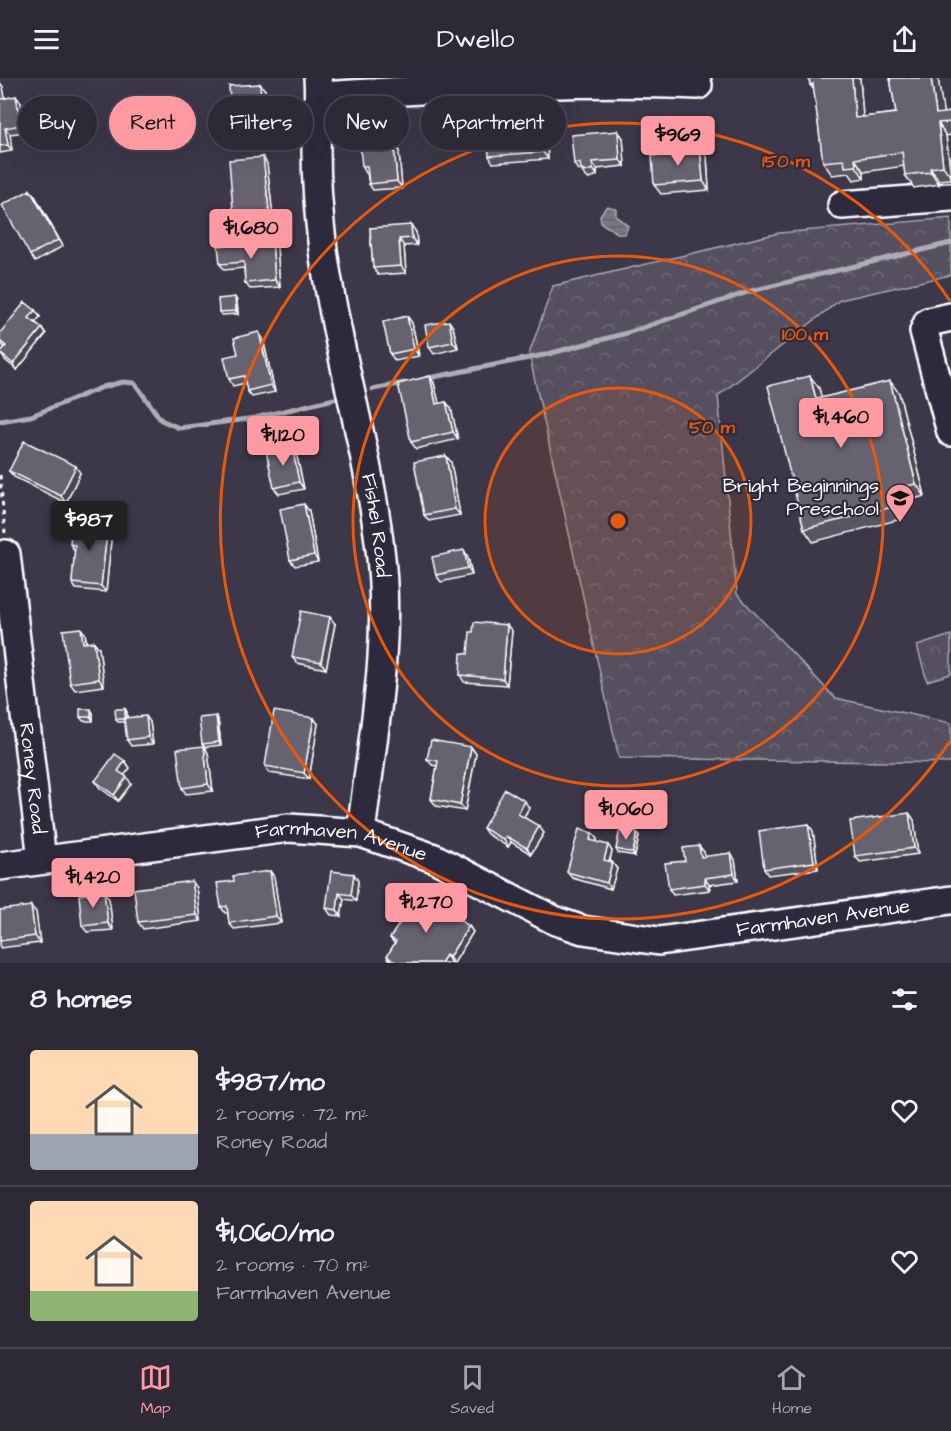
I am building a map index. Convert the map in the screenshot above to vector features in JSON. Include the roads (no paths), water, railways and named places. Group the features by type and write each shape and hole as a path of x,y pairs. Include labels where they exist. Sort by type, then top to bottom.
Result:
{"street":[{"path":"319,87 630,81 698,84"},
{"name":"Fishel Road","path":"319,87 316,152 323,247 338,342 376,526 384,611 382,659 361,833"},
{"path":"842,205 951,197"},
{"path":"951,316 928,322 924,331 951,432"},
{"name":"Roney Road","path":"6,554 42,860"},
{"name":"Farmhaven Avenue","path":"0,866 289,828 361,833 434,858 556,921 583,930 659,941 951,900"}],"waterway":[{"path":"424,379 544,355 627,333 751,291 951,243"},
{"path":"0,421 31,416 103,387 123,382 134,383 161,420 179,428 255,418 334,399"},
{"path":"373,389 404,383"}],"place":[{"name":"Bright Beginnings Preschool","path":"900,524"}]}
